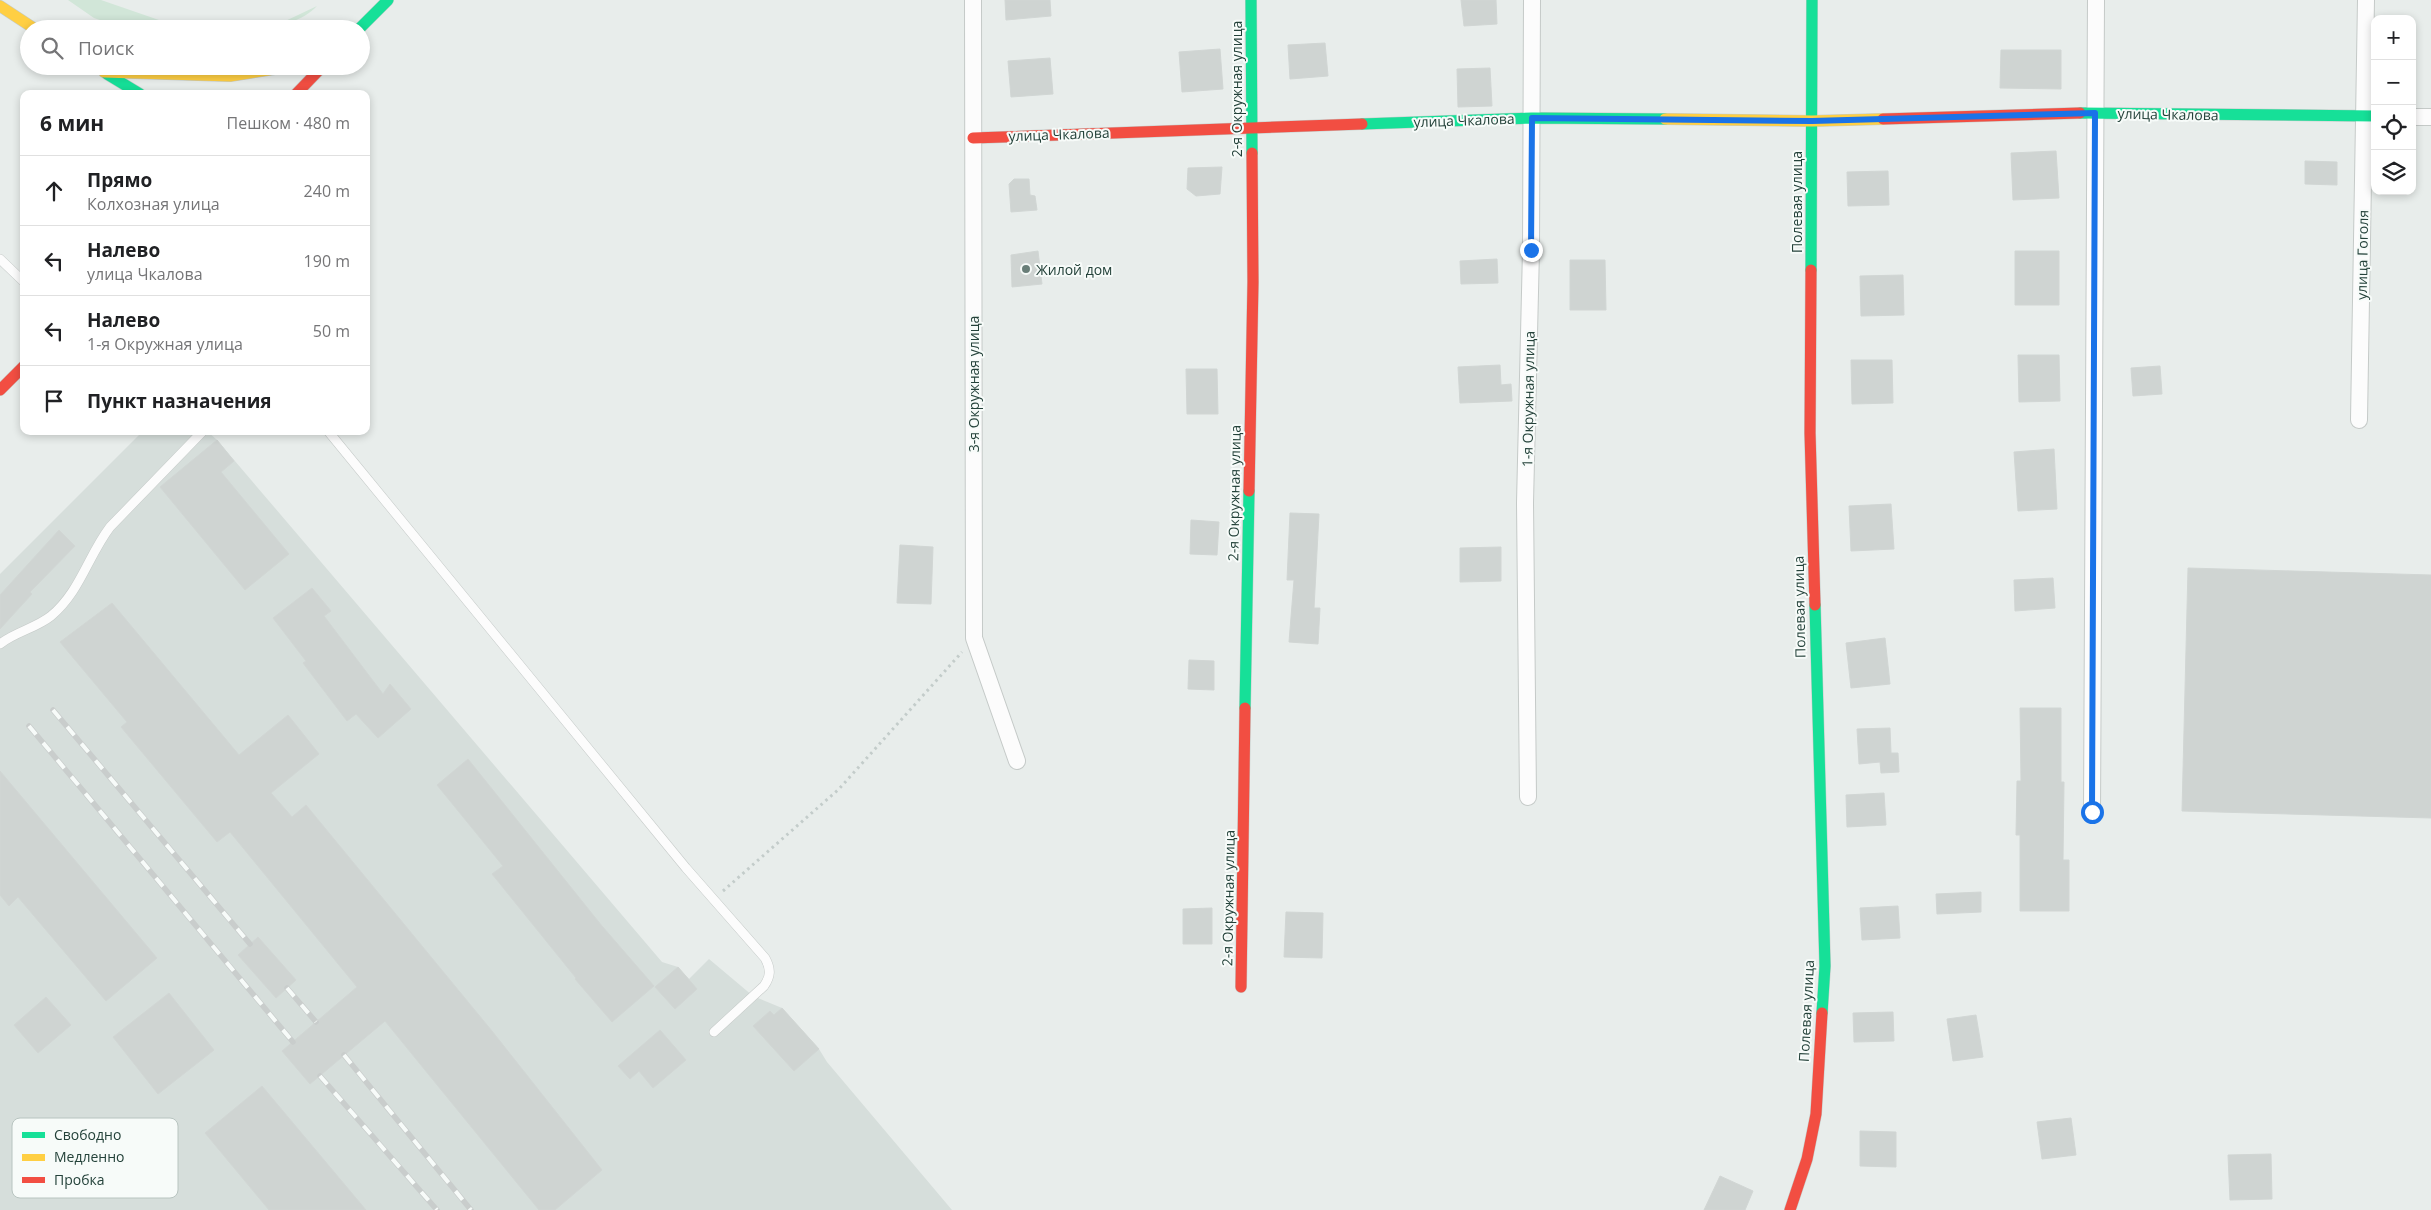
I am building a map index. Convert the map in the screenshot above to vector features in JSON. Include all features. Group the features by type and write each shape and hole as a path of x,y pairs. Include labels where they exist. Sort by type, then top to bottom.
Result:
{"main road":[{"path":"369,20 388,0"},
{"name":"2-я Окружная улица","path":"1242,988 1246,635 1254,282 1251,0"},
{"name":"Полевая улица","path":"1790,1210 1807,1159 1816,1114 1824,966 1810,433 1812,0"},
{"path":"0,6 22,20"},
{"path":"103,75 112,90"},
{"path":"109,75 133,90"},
{"path":"211,75 236,75"},
{"path":"300,90 314,75"},
{"name":"улица Чкалова","path":"973,138 1532,118 1812,121 2095,113 2369,116"},
{"path":"0,390 20,370"}],"street":[{"name":"3-я Окружная улица","path":"973,0 974,638 1017,761"},
{"name":"1-я Окружная улица","path":"1528,797 1525,503 1532,118 1532,0"},
{"path":"2092,812 2096,0"},
{"name":"улица Гоголя","path":"2359,420 2369,116 2366,0"},
{"path":"2416,117 2431,117"}],"lane":[{"path":"0,259 20,278"},
{"path":"0,644 50,617 64,603 80,583 98,544 110,527 199,435"},
{"path":"331,435 714,900 765,958 770,968 769,978 764,986 714,1032"}],"path":[{"path":"714,900 838,789 974,638"}],"shaded area":[{"path":"139,435 211,435 662,962 678,967 689,979 709,959 753,996 782,1008 819,1049 827,1062 952,1210 0,1210 0,574"}],"green space":[{"path":"68,0 101,0 159,20 100,20"},
{"path":"317,6 297,20 287,20"}],"building":[{"path":"1005,0 1050,0 1051,16 1006,20"},
{"path":"1461,0 1496,0 1497,24 1464,26"},
{"path":"1325,43 1328,76 1290,79 1288,45"},
{"path":"1220,49 1223,89 1182,92 1179,52"},
{"path":"2001,50 2061,50 2061,89 2000,88"},
{"path":"1050,58 1053,94 1011,97 1008,61"},
{"path":"1490,68 1492,106 1458,107 1457,69"},
{"path":"2056,151 2059,198 2013,200 2011,153"},
{"path":"2305,161 2337,162 2337,185 2305,184"},
{"path":"1222,167 1220,194 1196,196 1187,189 1188,168"},
{"path":"1888,171 1889,205 1848,206 1847,172"},
{"path":"1014,179 1029,179 1030,195 1035,196 1037,210 1011,212 1009,184"},
{"name":"Жилой дом","path":"1038,251 1042,284 1012,287 1011,255"},
{"path":"2015,251 2059,251 2059,305 2015,305"},
{"path":"1497,259 1498,283 1461,284 1460,261"},
{"path":"1570,260 1605,260 1606,310 1570,310"},
{"path":"1903,275 1904,315 1861,316 1860,276"},
{"path":"2018,355 2059,355 2060,401 2019,402"},
{"path":"1851,360 1892,360 1893,403 1852,404"},
{"path":"1500,365 1501,385 1511,384 1512,401 1460,403 1458,367"},
{"path":"2160,366 2162,394 2133,396 2131,368"},
{"path":"1186,369 1217,369 1218,414 1187,414"},
{"path":"217,440 234,461 221,472 289,554 245,590 160,487"},
{"path":"2054,449 2057,509 2018,511 2014,452"},
{"path":"1891,504 1894,549 1851,551 1849,506"},
{"path":"1290,513 1319,514 1314,608 1320,608 1318,644 1289,642 1294,580 1287,580"},
{"path":"1191,520 1219,522 1217,555 1190,554"},
{"path":"59,530 75,546 30,592 32,594 0,629 0,595"},
{"path":"900,545 933,547 931,604 897,603"},
{"path":"1501,547 1501,581 1460,582 1460,548"},
{"path":"2188,568 2431,575 2431,818 2182,811"},
{"path":"2053,578 2055,608 2015,611 2014,580"},
{"path":"312,588 331,611 324,616 383,694 390,684 411,709 378,738 356,714 347,721 303,663 306,661 273,618"},
{"path":"112,603 239,755 288,715 319,754 271,793 292,817 306,805 492,1031 602,1170 555,1210 539,1210 385,1021 310,1084 282,1051 357,987 230,832 217,842 121,727 127,722 60,642"},
{"path":"1885,638 1890,684 1851,688 1846,643"},
{"path":"1189,660 1214,661 1214,690 1188,689"},
{"path":"2020,708 2061,708 2061,782 2064,782 2063,860 2069,860 2069,911 2020,911 2020,835 2016,835 2017,781 2021,781"},
{"path":"1890,728 1891,753 1898,753 1899,772 1881,773 1880,762 1859,764 1857,729"},
{"path":"468,759 602,926 654,986 612,1022 575,979 492,874 503,866 437,785"},
{"path":"0,771 157,958 106,1001 18,897 9,906 0,895"},
{"path":"1884,793 1886,825 1847,827 1846,795"},
{"path":"1981,892 1981,912 1937,914 1936,894"},
{"path":"1898,906 1900,938 1862,940 1860,908"},
{"path":"1212,908 1212,944 1183,944 1183,909"},
{"path":"1286,912 1323,913 1322,958 1284,957"},
{"path":"258,937 296,980 276,998 238,955"},
{"path":"678,967 697,989 675,1009 655,987"},
{"path":"169,993 214,1050 158,1094 113,1037"},
{"path":"46,997 71,1025 38,1053 14,1025"},
{"path":"782,1008 819,1049 794,1071 753,1026 770,1011 774,1015"},
{"path":"1893,1012 1894,1041 1854,1042 1853,1013"},
{"path":"1976,1015 1983,1057 1953,1061 1947,1019"},
{"path":"660,1030 686,1060 653,1088 639,1071 630,1079 618,1066"},
{"path":"262,1086 366,1210 269,1210 205,1133"},
{"path":"2071,1118 2076,1155 2042,1159 2037,1122"},
{"path":"1860,1131 1896,1132 1896,1167 1860,1166"},
{"path":"2271,1154 2272,1199 2230,1200 2228,1155"},
{"path":"1720,1176 1753,1191 1745,1210 1704,1210"}],"railway":[{"path":"53,710 250,944"},
{"path":"29,726 293,1042"},
{"path":"287,988 316,1022"},
{"path":"344,1055 471,1210"},
{"path":"320,1076 437,1210"}],"traffic: fast":[{"path":"368,20 388,0"},
{"path":"1251,0 1252,153"},
{"path":"1811,270 1812,0"},
{"path":"109,75 133,90"},
{"path":"2080,113 2371,116"},
{"path":"1362,124 1532,118 1665,119"},
{"path":"1245,708 1249,491"},
{"path":"1815,605 1825,966 1822,1013"}],"traffic: slow":[{"path":"0,6 21,20"},
{"path":"198,75 236,75"},
{"path":"1665,119 1812,121 1883,119"}],"traffic: jam":[{"path":"300,90 314,75"},
{"path":"1883,119 2080,113"},
{"path":"973,138 1362,124"},
{"path":"1249,491 1253,282 1252,153"},
{"path":"1811,270 1810,433 1815,605"},
{"path":"0,390 20,370"},
{"path":"1241,987 1245,708"},
{"path":"1790,1210 1807,1159 1816,1114 1822,1013"}],"place":[{"name":"Жилой дом","path":"1026,269"}],"route":[{"path":"1531,250 1532,118 1812,121 2095,113 2092,812"}]}
